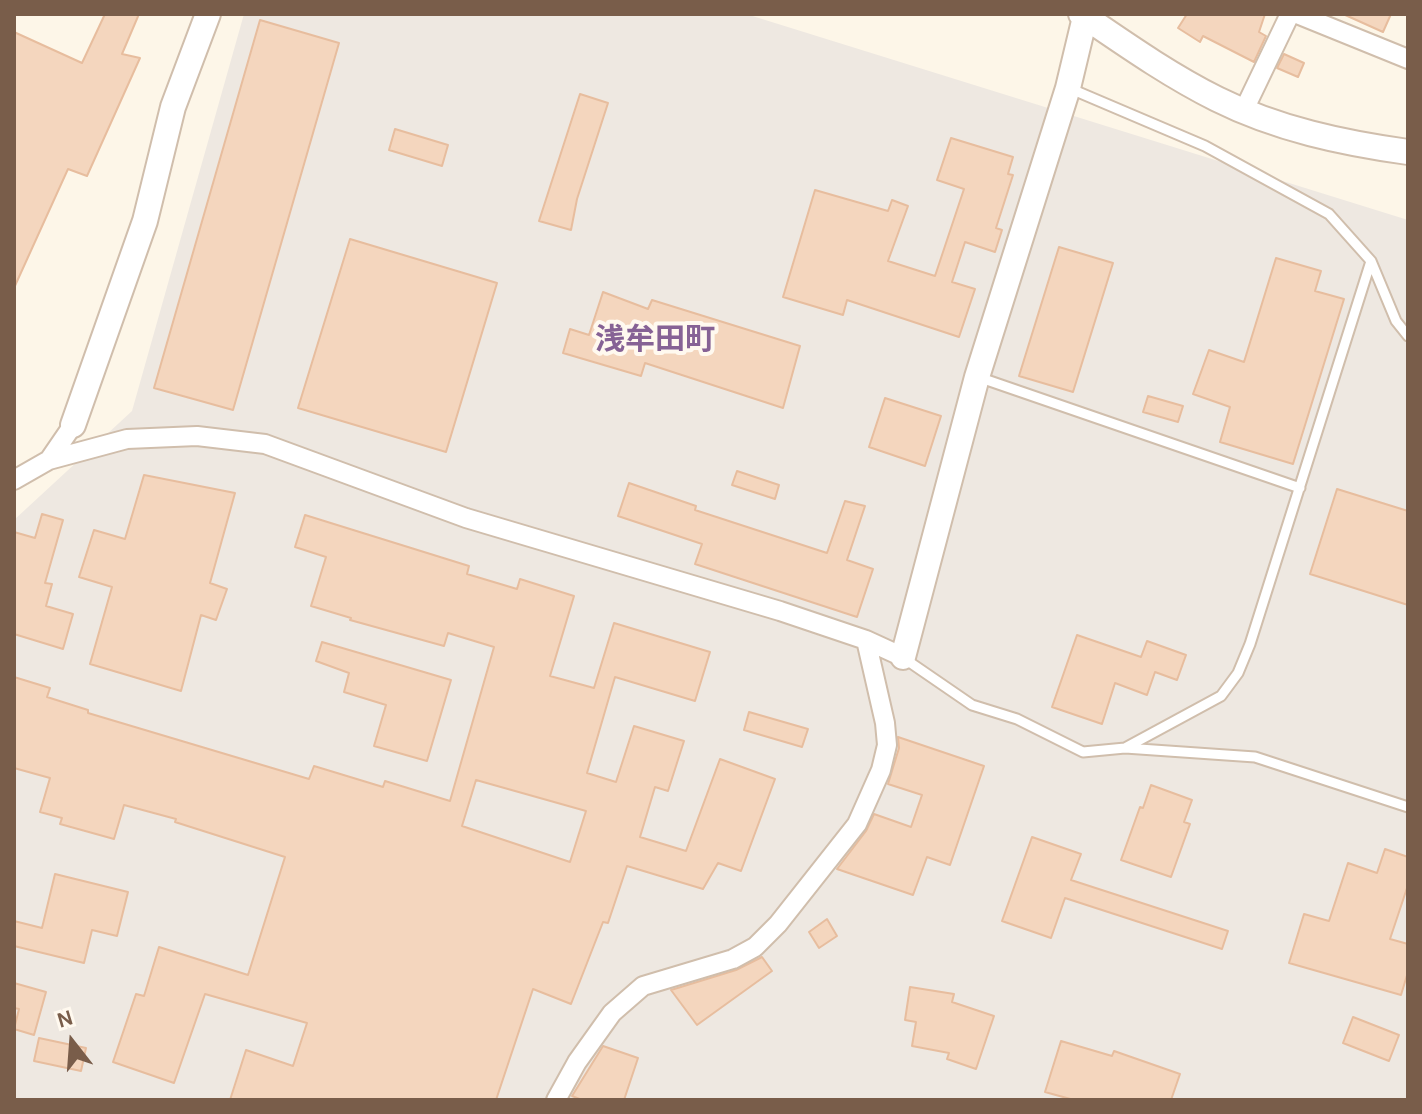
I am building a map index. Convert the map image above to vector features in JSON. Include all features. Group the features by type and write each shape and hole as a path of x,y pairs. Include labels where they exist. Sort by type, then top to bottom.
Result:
{"street":[{"path":"49,460 73,425 145,221 173,107 208,14"},
{"path":"1244,110 1290,14"},
{"path":"1297,14 1408,59"},
{"path":"14,480 49,460 127,439 197,436 265,444 466,518 780,611 866,640 903,657 977,377 1068,88 1083,15 1175,76 1244,110 1278,124 1360,145 1408,152"},
{"path":"556,1100 577,1062 612,1013 643,986 733,959 755,947 778,924 857,824 881,770 887,745 866,640"}],"lane":[{"path":"1068,88 1205,146 1329,214 1371,261 1396,321 1408,336"},
{"path":"1125,748 1221,696 1238,673 1371,261"},
{"path":"977,377 1300,488"},
{"path":"903,657 972,705 1017,719 1083,752 1125,748 1255,757 1408,807"}],"shaded area":[{"path":"244,14 746,14 1408,220 1408,1100 14,1100 14,520 132,411"}],"building":[{"path":"105,14 139,14 122,54 140,58 87,176 68,169 14,288 14,32 82,63"},
{"path":"1187,14 1265,14 1259,32 1266,36 1254,62 1203,36 1200,42 1178,28"},
{"path":"1343,14 1391,14 1383,32"},
{"path":"260,20 339,43 233,410 154,388"},
{"path":"1284,54 1304,63 1298,77 1277,68"},
{"path":"580,94 608,103 577,199 571,230 539,221"},
{"path":"395,129 448,145 442,166 389,150"},
{"path":"951,138 1013,157 1008,174 1013,175 996,228 1002,230 995,252 965,242 952,282 975,289 959,337 847,300 843,315 783,297 815,190 888,211 892,200 908,206 888,261 935,276 964,189 937,180"},
{"path":"350,239 497,283 446,452 298,408"},
{"path":"1059,247 1113,263 1073,392 1019,376"},
{"path":"1276,258 1321,271 1315,291 1344,299 1293,464 1220,442 1230,407 1193,394 1209,350 1244,362"},
{"path":"603,292 648,309 652,300 800,346 783,408 645,363 641,376 563,353 570,329 589,335"},
{"path":"1148,396 1183,406 1178,422 1143,412"},
{"path":"885,398 941,416 925,466 869,447"},
{"path":"737,471 779,485 775,499 732,485"},
{"path":"144,475 235,493 210,583 227,589 216,620 201,615 181,691 90,664 112,587 79,577 94,530 125,539"},
{"path":"629,483 696,506 695,510 827,553 845,501 865,506 847,560 873,569 857,617 695,564 702,544 618,516"},
{"path":"1337,489 1408,511 1408,605 1310,574"},
{"path":"42,514 63,520 45,583 52,584 46,606 73,614 63,649 14,634 14,532 35,538"},
{"path":"305,515 469,566 467,574 517,589 520,579 574,596 550,676 594,688 614,623 710,652 695,701 615,677 587,773 616,782 634,726 684,741 668,791 655,787 640,837 686,851 720,759 775,779 741,871 718,863 703,889 627,866 608,923 603,922 571,1004 533,989 496,1100 230,1100 246,1050 293,1066 307,1023 205,994 174,1083 113,1062 136,994 144,996 159,947 248,975 285,857 175,822 176,819 124,805 114,839 60,824 62,818 40,812 50,778 14,768 14,677 50,688 47,697 88,710 88,713 309,779 314,766 383,787 385,781 450,801 494,647 448,633 444,646 311,606 326,557 295,547","holes":["476,780 586,811 570,862 462,826"]},
{"path":"1077,635 1141,657 1147,641 1186,655 1177,680 1155,672 1147,695 1115,683 1102,724 1052,707"},
{"path":"322,642 451,680 427,761 374,746 386,705 344,692 349,673 316,661"},
{"path":"749,712 808,729 802,747 744,730"},
{"path":"898,737 984,766 950,865 927,857 913,895 837,869 866,831 874,814 911,827 922,795 888,784 899,748"},
{"path":"1151,785 1192,800 1184,822 1190,824 1171,877 1121,860"},
{"path":"1032,837 1081,854 1071,880 1228,931 1222,949 1065,898 1051,938 1002,921"},
{"path":"1385,849 1408,857 1408,885 1390,939 1408,944 1408,972 1401,995 1289,963 1304,914 1329,921 1348,863 1377,873"},
{"path":"55,874 128,892 117,936 92,930 84,963 14,946 14,921 42,928"},
{"path":"827,919 837,936 819,948 809,932"},
{"path":"762,957 772,971 697,1025 671,990 736,970"},
{"path":"14,983 46,992 34,1035 14,1029 19,1009 14,1008"},
{"path":"910,987 954,994 952,1002 994,1016 976,1069 947,1059 949,1053 912,1046 916,1022 905,1020"},
{"path":"1353,1017 1399,1035 1389,1061 1343,1043"},
{"path":"39,1038 86,1048 81,1071 34,1061"},
{"path":"1061,1041 1112,1056 1114,1051 1180,1074 1171,1100 1074,1100 1045,1092"},
{"path":"603,1046 638,1058 624,1100 582,1100 572,1096"}],"district":[{"name":"浅牟田町","path":"655,340"}]}
